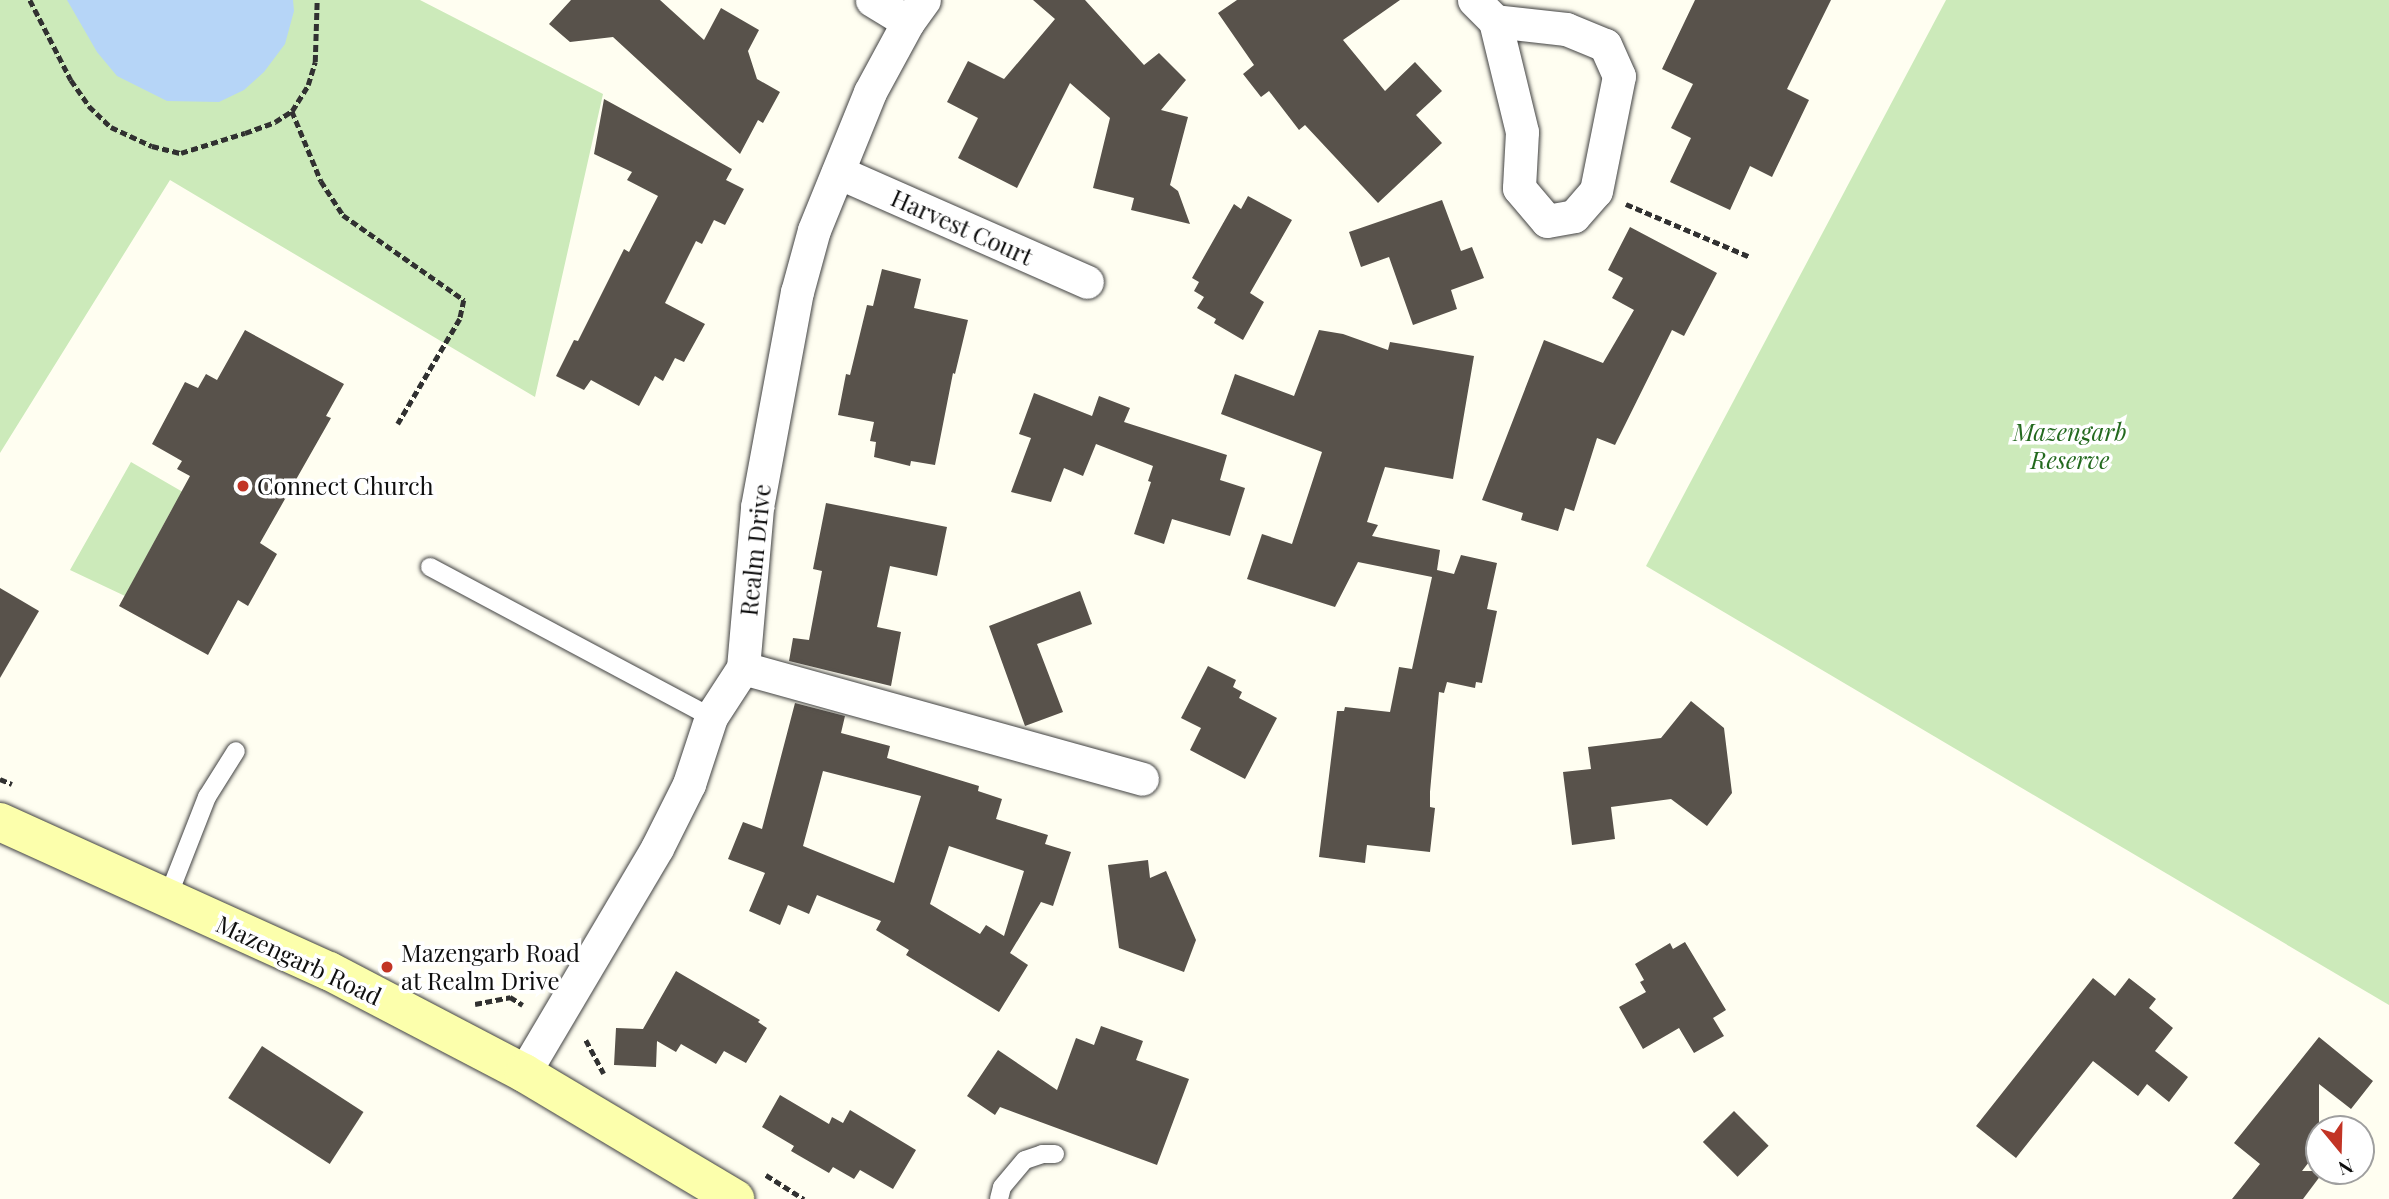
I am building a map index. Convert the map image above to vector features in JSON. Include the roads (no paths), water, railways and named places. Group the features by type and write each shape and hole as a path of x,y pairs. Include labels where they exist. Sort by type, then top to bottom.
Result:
{"main road":[{"name":"Mazengarb Road","path":"0,822 329,971 524,1073 735,1199"}],"street":[{"path":"872,0 916,11"},
{"name":"Realm Drive","path":"524,1073 657,848 689,784 710,717 743,667 757,507 794,306 814,230 870,92 916,11"},
{"path":"1484,11 1566,29 1605,45 1619,76 1596,191 1574,216 1547,221 1519,188 1522,132 1484,11"},
{"name":"Harvest Court","path":"838,172 1087,282"},
{"path":"743,667 1142,779"}],"lane":[{"path":"430,567 710,717"},
{"path":"167,899 207,797 236,751"},
{"path":"999,1199 1002,1187 1025,1160 1041,1154 1055,1154"}],"water":[{"path":"67,0 293,0 294,11 285,44 264,72 244,90 219,102 167,101 117,76 97,52"}],"place":[{"name":"Connect Church","path":"243,486"},
{"name":"Mazengarb Road at Realm Drive","path":"387,967"}],"park label":[{"name":"Mazengarb Reserve","path":"2070,446"}]}
